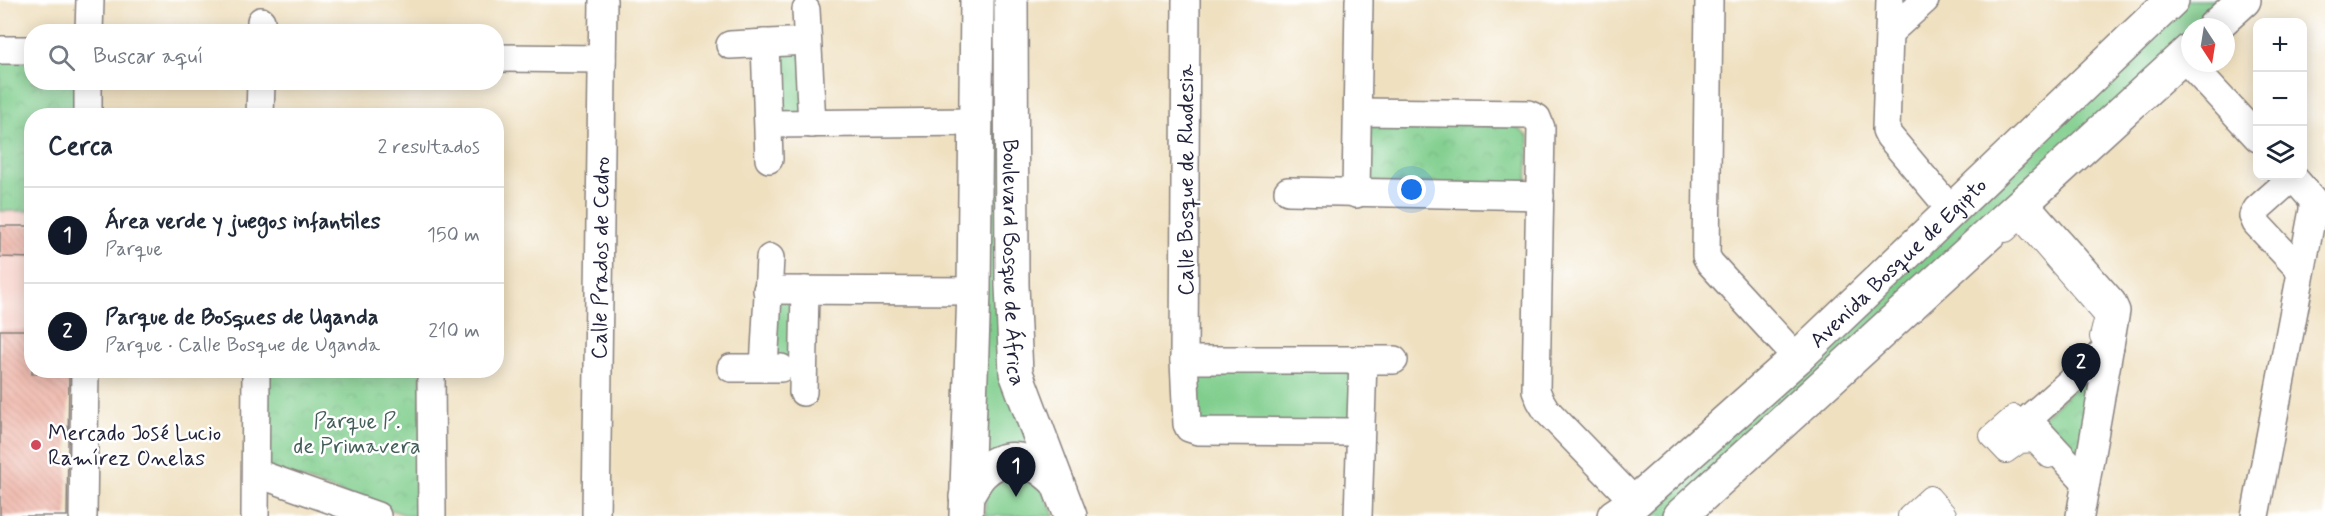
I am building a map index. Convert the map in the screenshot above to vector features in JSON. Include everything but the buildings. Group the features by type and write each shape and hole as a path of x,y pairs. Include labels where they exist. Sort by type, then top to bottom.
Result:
{"street":[{"path":"89,24 90,0"},
{"name":"Calle Prados de Cedro","path":"596,516 603,0"},
{"name":"Boulevard Bosque de África","path":"966,506 974,291 977,0"},
{"name":"Boulevard Bosque de África","path":"1011,0 1012,285 1016,370 1070,516"},
{"name":"Calle Bosque de Rhodesia","path":"1186,0 1185,419 1189,428 1193,430 1359,432"},
{"path":"1356,194 1359,0"},
{"path":"1709,0 1706,256 1797,358"},
{"path":"1890,0 1887,133 1951,210"},
{"path":"1890,32 1925,0"},
{"name":"Avenida Bosque de Egipto","path":"1624,509 1797,358 2172,0"},
{"path":"2224,18 2244,0"},
{"path":"806,10 812,124"},
{"path":"730,45 807,41"},
{"path":"765,44 769,159"},
{"path":"0,50 24,50"},
{"path":"504,58 602,59"},
{"name":"Avenida Bosque de Egipto","path":"1680,516 2181,58"},
{"path":"2202,72 2253,132"},
{"path":"88,90 88,108"},
{"path":"260,108 261,90"},
{"path":"1358,112 1532,116 1537,118 1541,128 1536,390 1546,410 1624,509"},
{"path":"769,124 977,122"},
{"path":"2289,180 2254,211 2253,216 2256,223 2301,271"},
{"path":"2255,516 2314,205 2313,200 2296,180"},
{"path":"1287,192 1540,196"},
{"path":"2024,202 2114,306 2115,316 2110,346 2083,472 2080,516"},
{"path":"1693,516 2020,219 2105,317 2099,339 1990,436 2006,453 2020,442 2034,442 2076,486 2070,516"},
{"path":"764,368 770,258"},
{"path":"767,290 974,291"},
{"path":"731,368 764,368 803,380 805,290"},
{"path":"2006,439 2110,346"},
{"path":"1184,360 1395,360"},
{"path":"1358,516 1363,360"},
{"path":"83,516 85,378"},
{"path":"255,516 256,378"},
{"path":"431,378 432,516"},
{"path":"2028,420 2083,472"},
{"path":"966,506 980,475 991,466 1008,460 1034,463 1057,482"},
{"path":"256,473 377,516"}],"shaded area":[{"path":"0,211 24,211 24,374 0,375"}],"green space":[{"path":"984,0 999,0 1036,456 977,462"},
{"path":"2187,0 2231,0 2211,18 2181,18 2181,45 1669,516 1623,516"},
{"path":"801,48 806,118 776,118 774,50"},
{"path":"0,61 24,61 24,90 80,90 79,108 24,108 24,211 0,211"},
{"path":"1371,121 1514,125 1529,137 1527,186 1369,182"},
{"path":"798,297 796,365 772,364 774,298"},
{"path":"1341,365 1352,378 1350,425 1195,423 1196,368"},
{"path":"2097,367 2079,459 2040,420"},
{"name":"Parque P. de Primavera","path":"267,378 421,378 420,516 409,516 267,467"},
{"path":"1013,471 1035,477 1055,516 985,516 985,493"}],"place":[{"name":"Parque de Bosques de Uganda","path":"2081,393"},
{"name":"Mercado José Lucio Ramírez Onelas","path":"36,445"},
{"name":"Área verde y juegos infantiles","path":"1016,497"}]}
